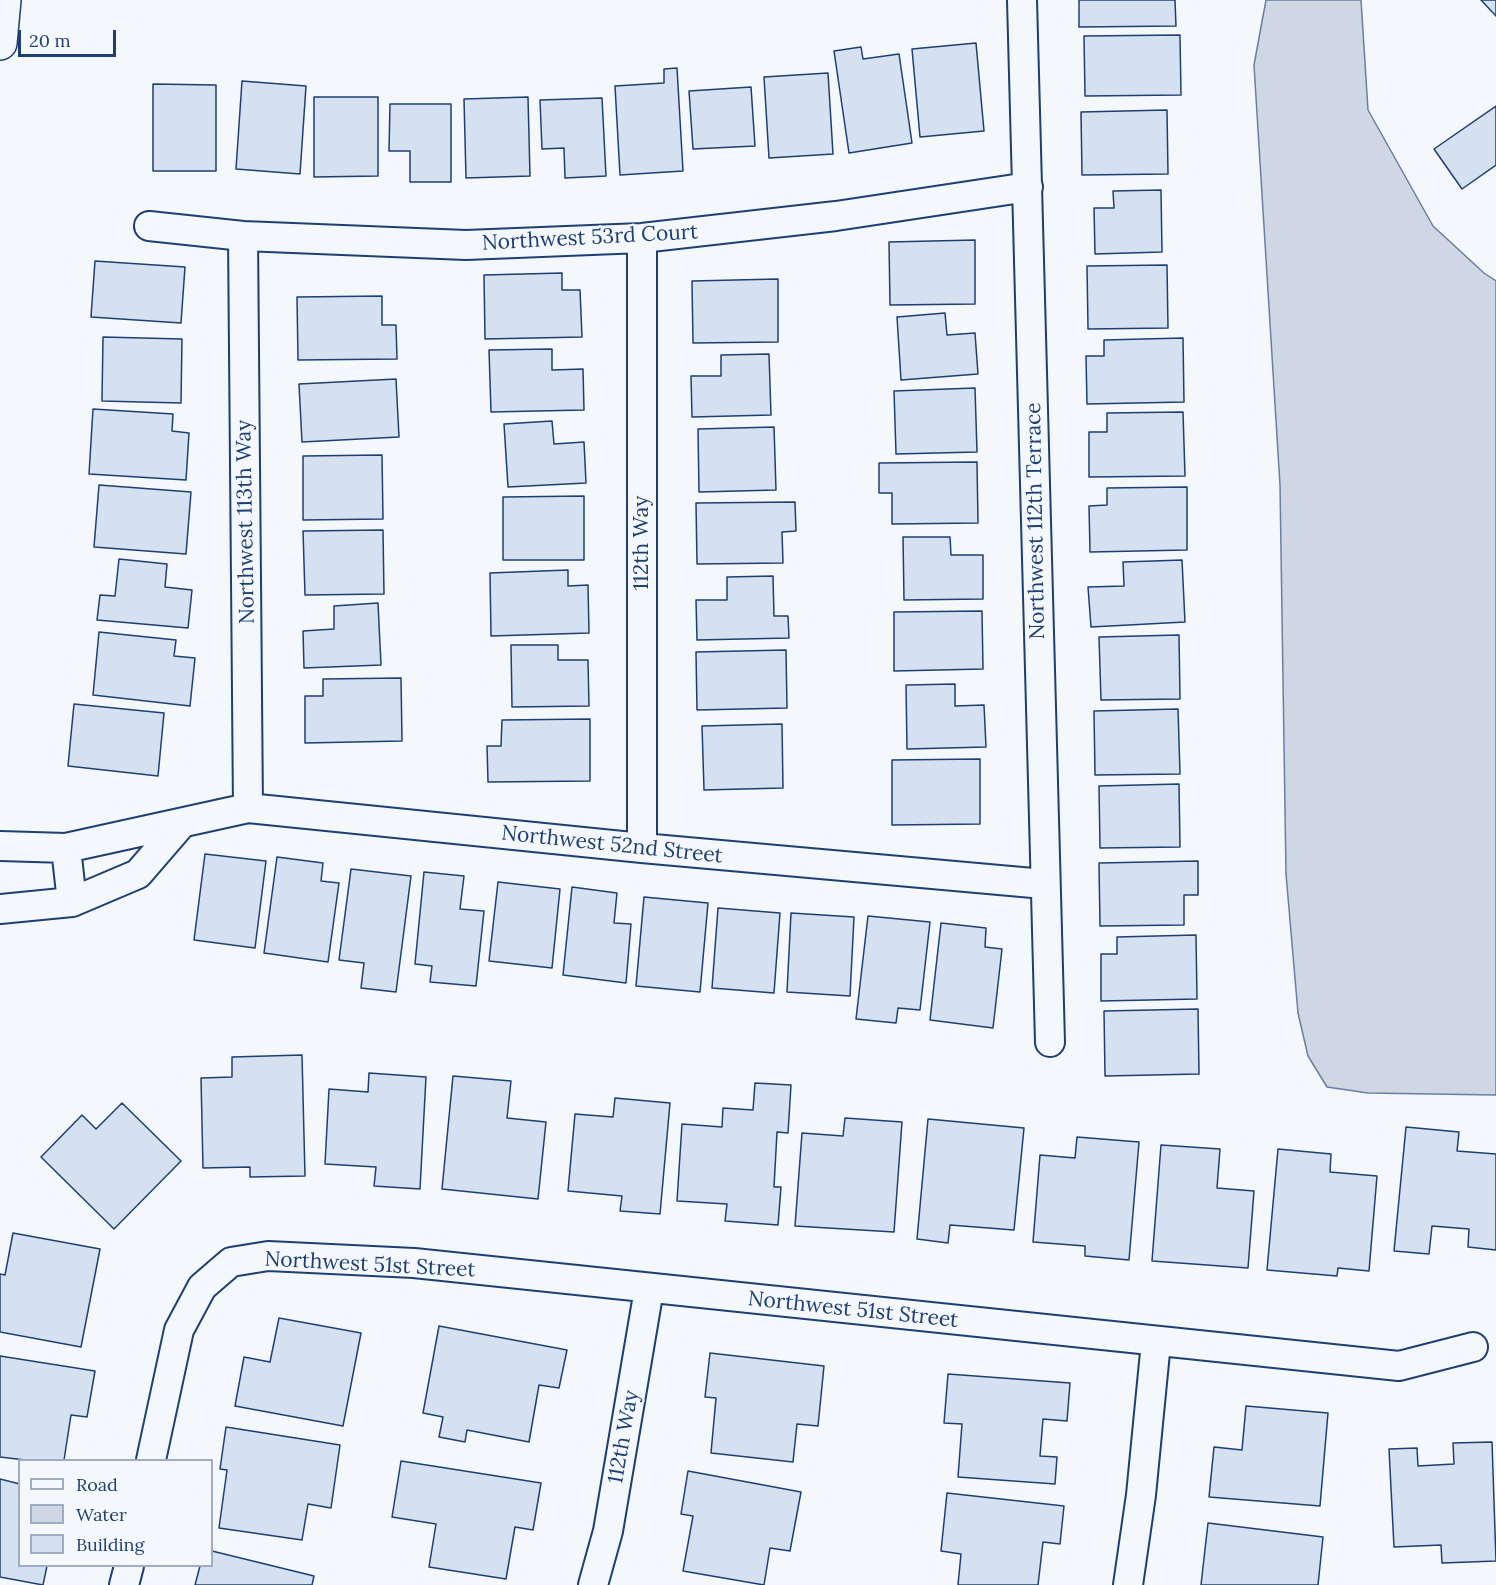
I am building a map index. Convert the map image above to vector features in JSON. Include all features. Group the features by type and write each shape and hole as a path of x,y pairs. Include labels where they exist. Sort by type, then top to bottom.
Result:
{"main road":[{"path":"0,43 4,0"}],"street":[{"name":"Northwest 112th Terrace","path":"1022,0 1050,1042"},
{"name":"Northwest 53rd Court","path":"149,226 243,236 466,245 642,238 836,216 1028,187"},
{"name":"Northwest 113th Way","path":"243,236 248,808"},
{"name":"112th Way","path":"642,238 642,848"},
{"name":"Northwest 52nd Street","path":"0,846 66,848 248,808 642,848 1044,884"},
{"path":"0,909 72,902 138,874 182,823"},
{"path":"66,848 72,902"},
{"name":"Northwest 51st Street","path":"152,1459 179,1330 202,1287 231,1262 268,1256 414,1263 1399,1366 1473,1347"},
{"name":"112th Way","path":"593,1585 608,1531 649,1288"},
{"path":"1128,1585 1141,1495 1156,1342"},
{"path":"124,1585 129,1567"}],"water":[{"path":"1266,0 1361,0 1368,110 1433,226 1484,273 1496,281 1496,1095 1368,1093 1327,1087 1308,1056 1298,1013 1286,874 1280,485 1254,65"}],"building":[{"path":"1079,0 1175,0 1176,26 1079,27"},
{"path":"1481,0 1496,0 1496,16"},
{"path":"1180,35 1181,95 1085,96 1084,36"},
{"path":"976,43 984,131 920,137 912,49"},
{"path":"861,47 863,59 899,54 912,143 849,153 834,51"},
{"path":"677,68 683,171 620,175 615,86 664,83 664,69"},
{"path":"828,73 833,154 769,158 764,77"},
{"path":"242,81 306,86 300,174 236,169"},
{"path":"153,84 216,85 216,171 153,171"},
{"path":"751,87 755,146 693,149 689,91"},
{"path":"314,97 378,97 378,176 314,177"},
{"path":"528,97 530,176 466,178 464,99"},
{"path":"602,98 606,176 565,178 564,148 542,149 540,100"},
{"path":"390,104 451,104 451,182 410,182 410,151 389,151"},
{"path":"1496,106 1496,165 1462,189 1434,149"},
{"path":"1167,110 1168,174 1082,175 1081,112"},
{"path":"1161,190 1162,252 1095,254 1094,208 1114,208 1113,191"},
{"path":"975,240 975,304 890,305 889,242"},
{"path":"95,261 185,267 181,323 91,317"},
{"path":"1167,265 1168,328 1088,329 1087,266"},
{"path":"562,273 562,290 580,290 582,337 485,339 484,275"},
{"path":"778,279 778,342 693,343 692,281"},
{"path":"382,296 382,325 396,325 397,359 298,360 297,297"},
{"path":"945,313 947,335 975,333 978,374 901,380 897,317"},
{"path":"103,337 182,339 181,403 102,401"},
{"path":"1183,338 1184,402 1087,404 1086,356 1104,356 1104,340"},
{"path":"552,349 552,370 583,369 584,410 491,412 489,350"},
{"path":"769,354 771,415 692,417 691,376 721,376 721,355"},
{"path":"396,379 399,437 302,442 299,384"},
{"path":"975,388 977,452 896,454 894,391"},
{"path":"93,409 173,414 172,431 189,433 186,480 89,474"},
{"path":"1183,412 1185,476 1089,477 1089,432 1107,432 1107,413"},
{"path":"552,421 554,444 584,442 586,483 508,487 504,424"},
{"path":"774,427 776,490 699,492 698,429"},
{"path":"382,455 383,519 303,520 303,456"},
{"path":"977,462 978,523 892,524 892,493 879,493 879,463"},
{"path":"99,485 191,492 186,554 94,547"},
{"path":"1187,487 1187,550 1090,552 1089,506 1107,505 1107,488"},
{"path":"584,496 584,560 503,560 503,497"},
{"path":"795,502 796,531 782,532 783,563 697,564 696,503"},
{"path":"383,530 384,594 305,595 303,531"},
{"path":"903,537 950,537 951,555 983,555 983,599 904,600"},
{"path":"119,559 167,564 165,587 192,590 188,628 97,620 100,595 115,596"},
{"path":"1182,560 1185,622 1091,627 1088,587 1124,586 1123,562"},
{"path":"568,570 568,586 588,585 589,633 491,636 490,573"},
{"path":"773,576 774,616 788,616 789,638 697,640 696,600 727,600 727,577"},
{"path":"378,603 381,665 304,668 303,631 334,629 334,606"},
{"path":"982,611 983,669 894,671 894,612"},
{"path":"99,632 176,640 174,656 195,658 190,706 93,695"},
{"path":"1179,635 1180,699 1101,700 1099,637"},
{"path":"511,645 558,645 558,660 588,660 589,706 512,707"},
{"path":"786,650 787,708 697,710 696,652"},
{"path":"401,678 402,741 305,743 305,696 323,696 323,679"},
{"path":"955,684 955,706 984,705 986,747 907,749 906,685"},
{"path":"74,704 164,713 158,776 68,766"},
{"path":"1178,709 1180,774 1095,775 1094,711"},
{"path":"590,719 590,781 488,782 487,746 501,746 502,720"},
{"path":"782,724 783,788 704,790 702,726"},
{"path":"980,759 980,824 892,825 892,760"},
{"path":"1179,784 1180,847 1100,848 1099,786"},
{"path":"205,854 266,861 255,948 194,940"},
{"path":"277,857 323,863 321,881 339,883 328,962 264,953"},
{"path":"1198,861 1198,895 1184,895 1184,925 1100,926 1099,863"},
{"path":"351,869 411,876 396,992 361,988 364,963 339,960"},
{"path":"424,872 464,876 460,909 484,911 476,986 430,982 432,966 415,964"},
{"path":"498,882 560,889 552,968 489,961"},
{"path":"572,887 617,893 614,923 631,924 626,983 563,975"},
{"path":"644,897 708,903 700,992 636,986"},
{"path":"718,908 780,913 774,993 712,988"},
{"path":"791,913 854,917 850,996 787,992"},
{"path":"868,916 930,922 920,1010 898,1008 896,1023 856,1019"},
{"path":"941,923 986,928 985,947 1002,949 993,1028 930,1020"},
{"path":"1196,935 1197,999 1101,1001 1101,954 1117,954 1117,937"},
{"path":"1198,1009 1199,1074 1105,1076 1104,1011"},
{"path":"302,1055 305,1176 250,1177 250,1167 203,1168 201,1078 232,1077 232,1057"},
{"path":"369,1073 426,1077 420,1189 374,1186 376,1167 325,1164 329,1089 368,1092"},
{"path":"453,1076 511,1081 507,1118 546,1122 538,1199 442,1189"},
{"path":"755,1083 791,1085 788,1133 777,1132 774,1187 781,1187 778,1225 725,1221 727,1204 677,1201 682,1124 722,1127 723,1108 753,1110"},
{"path":"615,1098 670,1103 660,1214 620,1211 622,1196 568,1191 575,1114 613,1117"},
{"path":"122,1103 181,1161 114,1229 41,1157 82,1115 96,1129"},
{"path":"845,1118 902,1122 894,1232 795,1226 802,1133 843,1136"},
{"path":"928,1119 1024,1128 1014,1230 950,1225 948,1243 917,1239"},
{"path":"1406,1127 1459,1132 1457,1151 1496,1154 1496,1250 1468,1247 1469,1229 1432,1226 1429,1254 1394,1251"},
{"path":"1077,1137 1139,1142 1129,1260 1085,1256 1085,1246 1033,1242 1040,1155 1075,1158"},
{"path":"1161,1145 1220,1149 1217,1188 1254,1191 1248,1268 1152,1261"},
{"path":"1278,1149 1331,1154 1330,1172 1377,1176 1369,1271 1338,1268 1337,1276 1267,1270"},
{"path":"13,1233 100,1249 81,1347 0,1332 0,1274 5,1275"},
{"path":"279,1318 361,1333 343,1426 235,1406 244,1357 270,1362"},
{"path":"439,1326 567,1350 559,1388 539,1385 529,1442 467,1430 465,1442 439,1437 443,1417 423,1413"},
{"path":"710,1353 824,1366 818,1426 797,1424 793,1462 711,1453 716,1398 705,1397"},
{"path":"0,1356 95,1371 87,1417 71,1415 64,1459 0,1457"},
{"path":"948,1374 1070,1383 1067,1421 1043,1419 1040,1456 1057,1457 1055,1484 958,1477 962,1424 944,1423"},
{"path":"1246,1406 1328,1413 1320,1506 1209,1497 1214,1447 1242,1450"},
{"path":"226,1427 340,1445 331,1508 308,1504 302,1540 219,1528 227,1470 220,1469"},
{"path":"1492,1442 1496,1561 1442,1563 1441,1545 1394,1547 1389,1449 1417,1448 1418,1466 1454,1464 1453,1443"},
{"path":"401,1461 541,1483 533,1530 515,1527 506,1579 429,1567 436,1524 392,1517"},
{"path":"688,1471 801,1492 790,1551 770,1548 764,1585 683,1571 693,1516 681,1514"},
{"path":"0,1479 18,1484 18,1567 47,1567 43,1585 0,1577"},
{"path":"947,1493 1064,1506 1060,1544 1043,1542 1038,1585 958,1585 961,1554 941,1551"},
{"path":"1208,1523 1323,1537 1318,1585 1201,1585"},
{"path":"213,1551 314,1576 312,1585 195,1585 200,1567 213,1567"}]}
